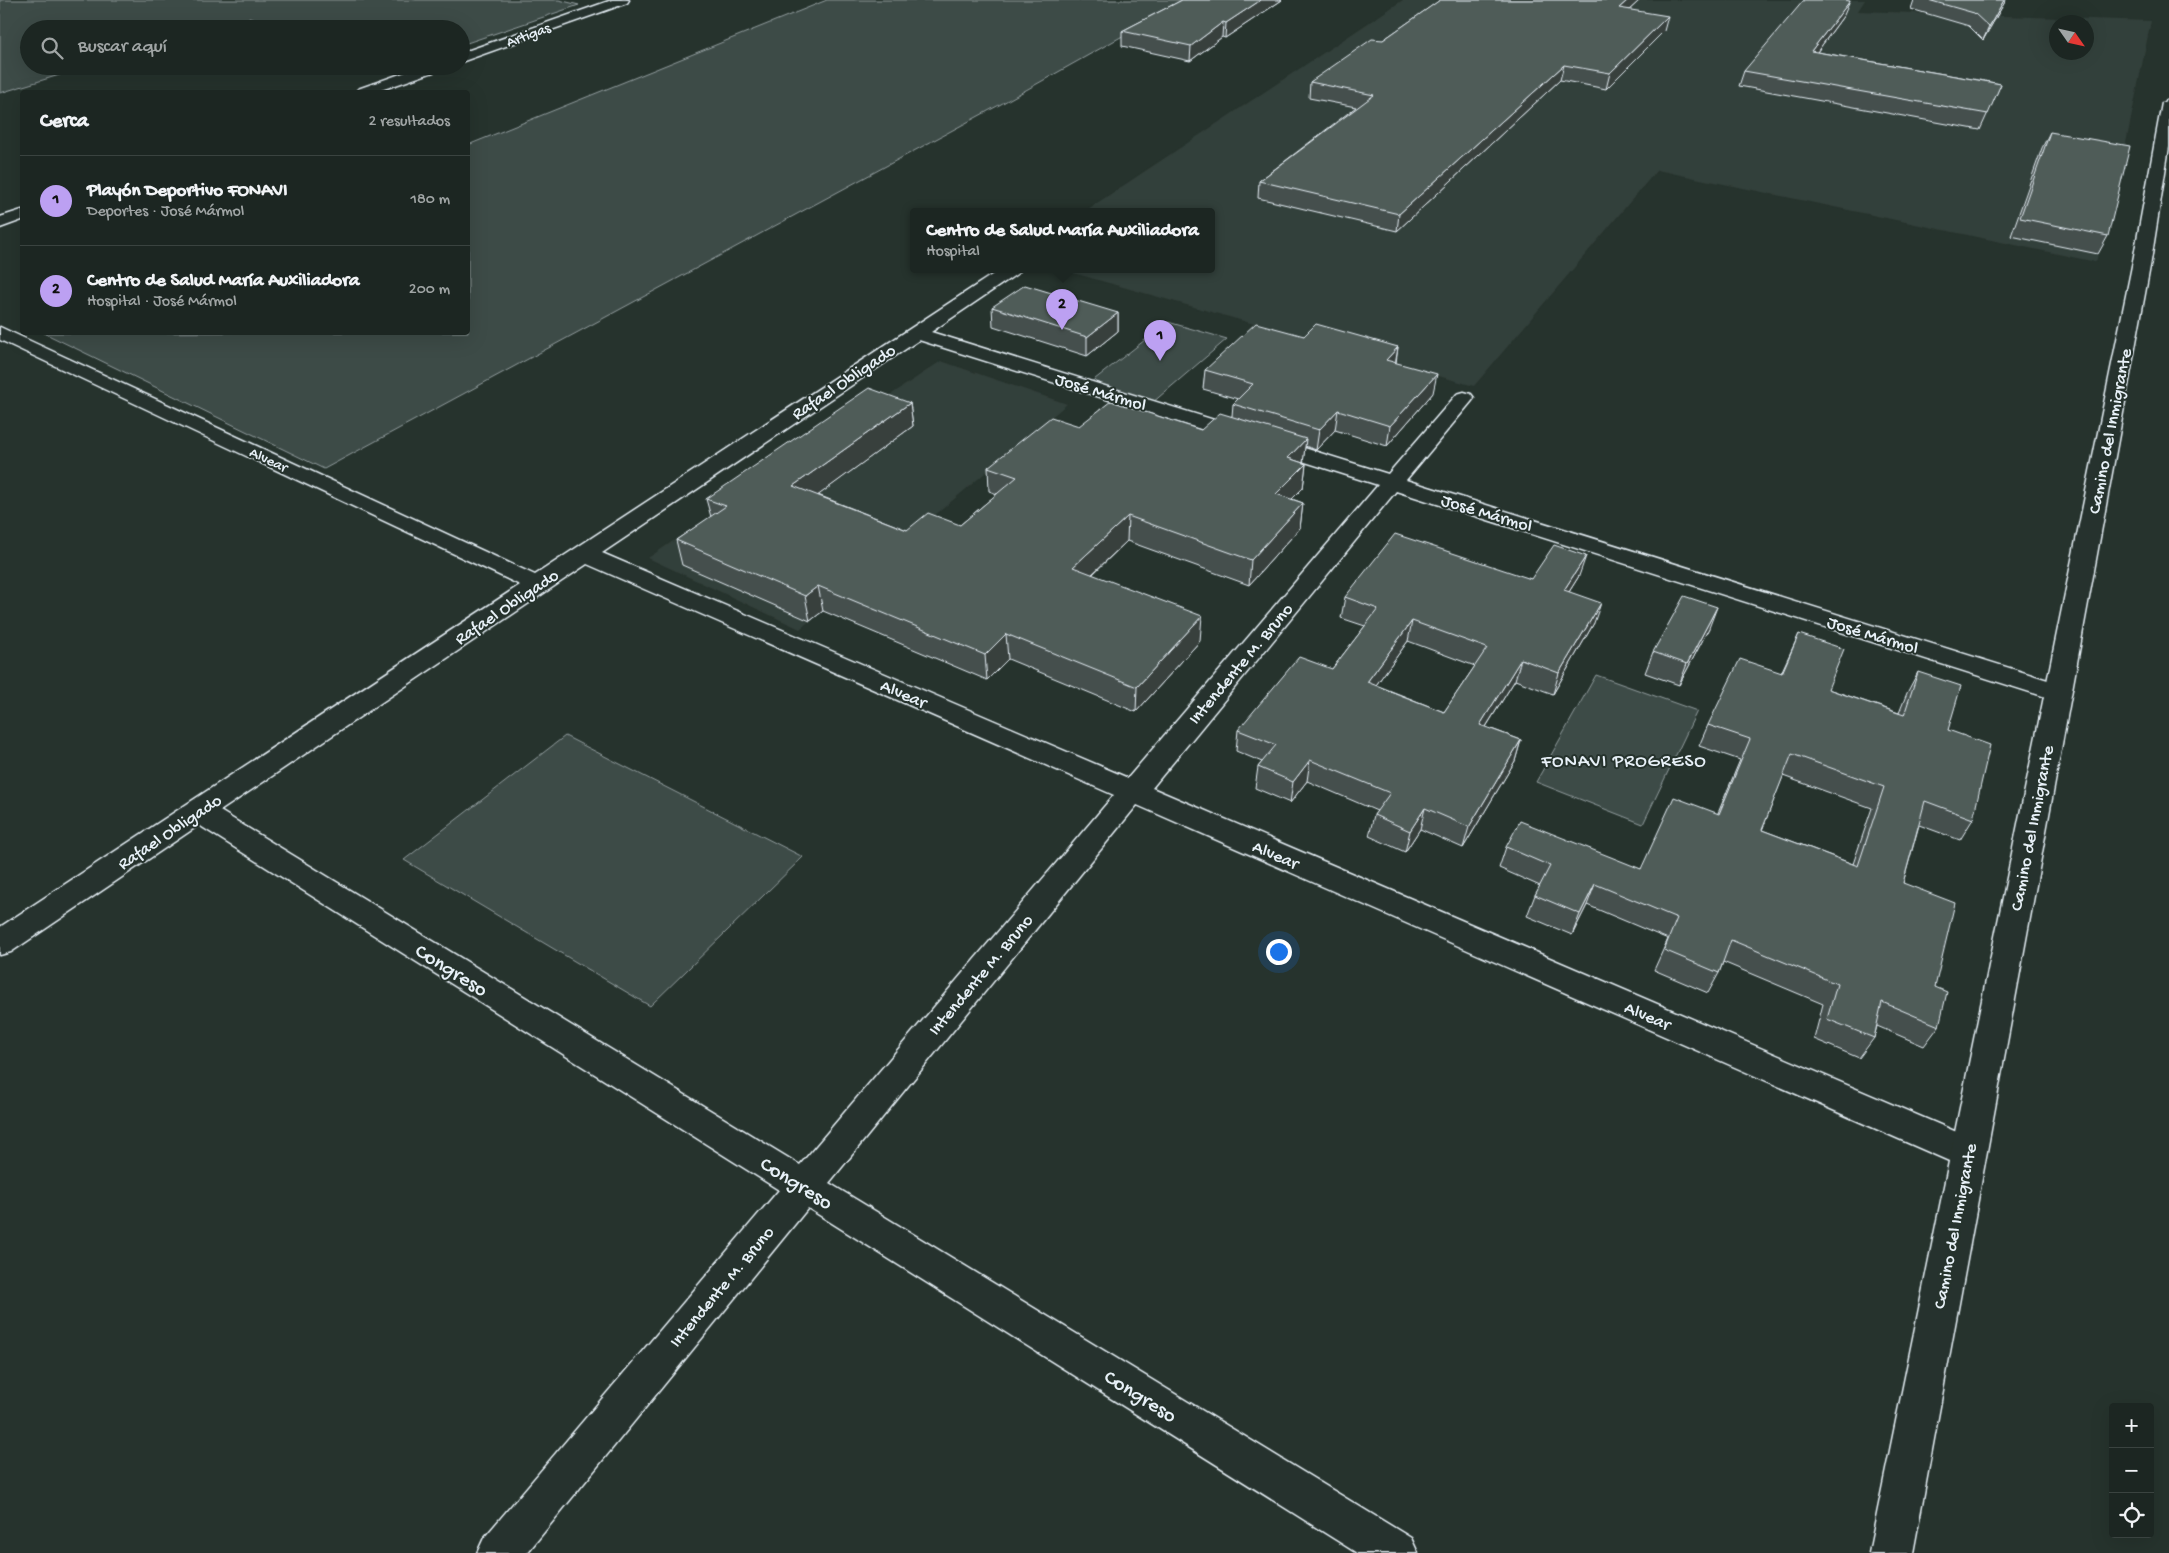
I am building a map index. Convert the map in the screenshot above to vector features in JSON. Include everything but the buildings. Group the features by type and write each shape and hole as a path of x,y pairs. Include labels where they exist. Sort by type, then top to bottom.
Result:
{"street":[{"name":"Artigas","path":"470,55 623,0"},
{"path":"369,90 411,75"},
{"name":"Camino del Inmigrante","path":"1891,1553 2142,261 2169,103"},
{"path":"0,223 20,216"},
{"name":"Rafael Obligado","path":"0,943 1006,273"},
{"name":"Alvear","path":"0,333 538,585"},
{"name":"José Mármol","path":"916,333 2058,692"},
{"name":"Intendente M. Bruno","path":"498,1553 1391,482 1464,398"},
{"name":"Alvear","path":"584,554 1968,1153"},
{"name":"Congreso","path":"198,812 1396,1553"}],"shaded area":[{"path":"0,0 559,0 579,5 470,42 470,20 256,20 249,18 243,20 20,20 20,75 59,75 0,93"},
{"path":"827,0 1187,0 1001,104 324,469 48,335 470,335 470,144"},
{"path":"1403,0 1865,0 1858,11 2049,18 2049,60 2094,60 2094,19 2151,21 2126,143 2096,262 1657,170 1474,386 1073,273 1215,273 1215,208 1090,208"},
{"path":"1168,322 1227,339 1152,403 1090,383"},
{"path":"941,361 1067,404 800,629 648,558"},
{"path":"1596,675 1697,711 1643,824 1536,782"},
{"path":"565,736 803,857 650,1006 404,860"}],"place":[{"name":"Centro de Salud María Auxiliadora","path":"1062,330"},
{"name":"Playón Deportivo FONAVI","path":"1160,361"}],"district":[{"name":"FONAVI PROGRESO","path":"1624,759"}]}
